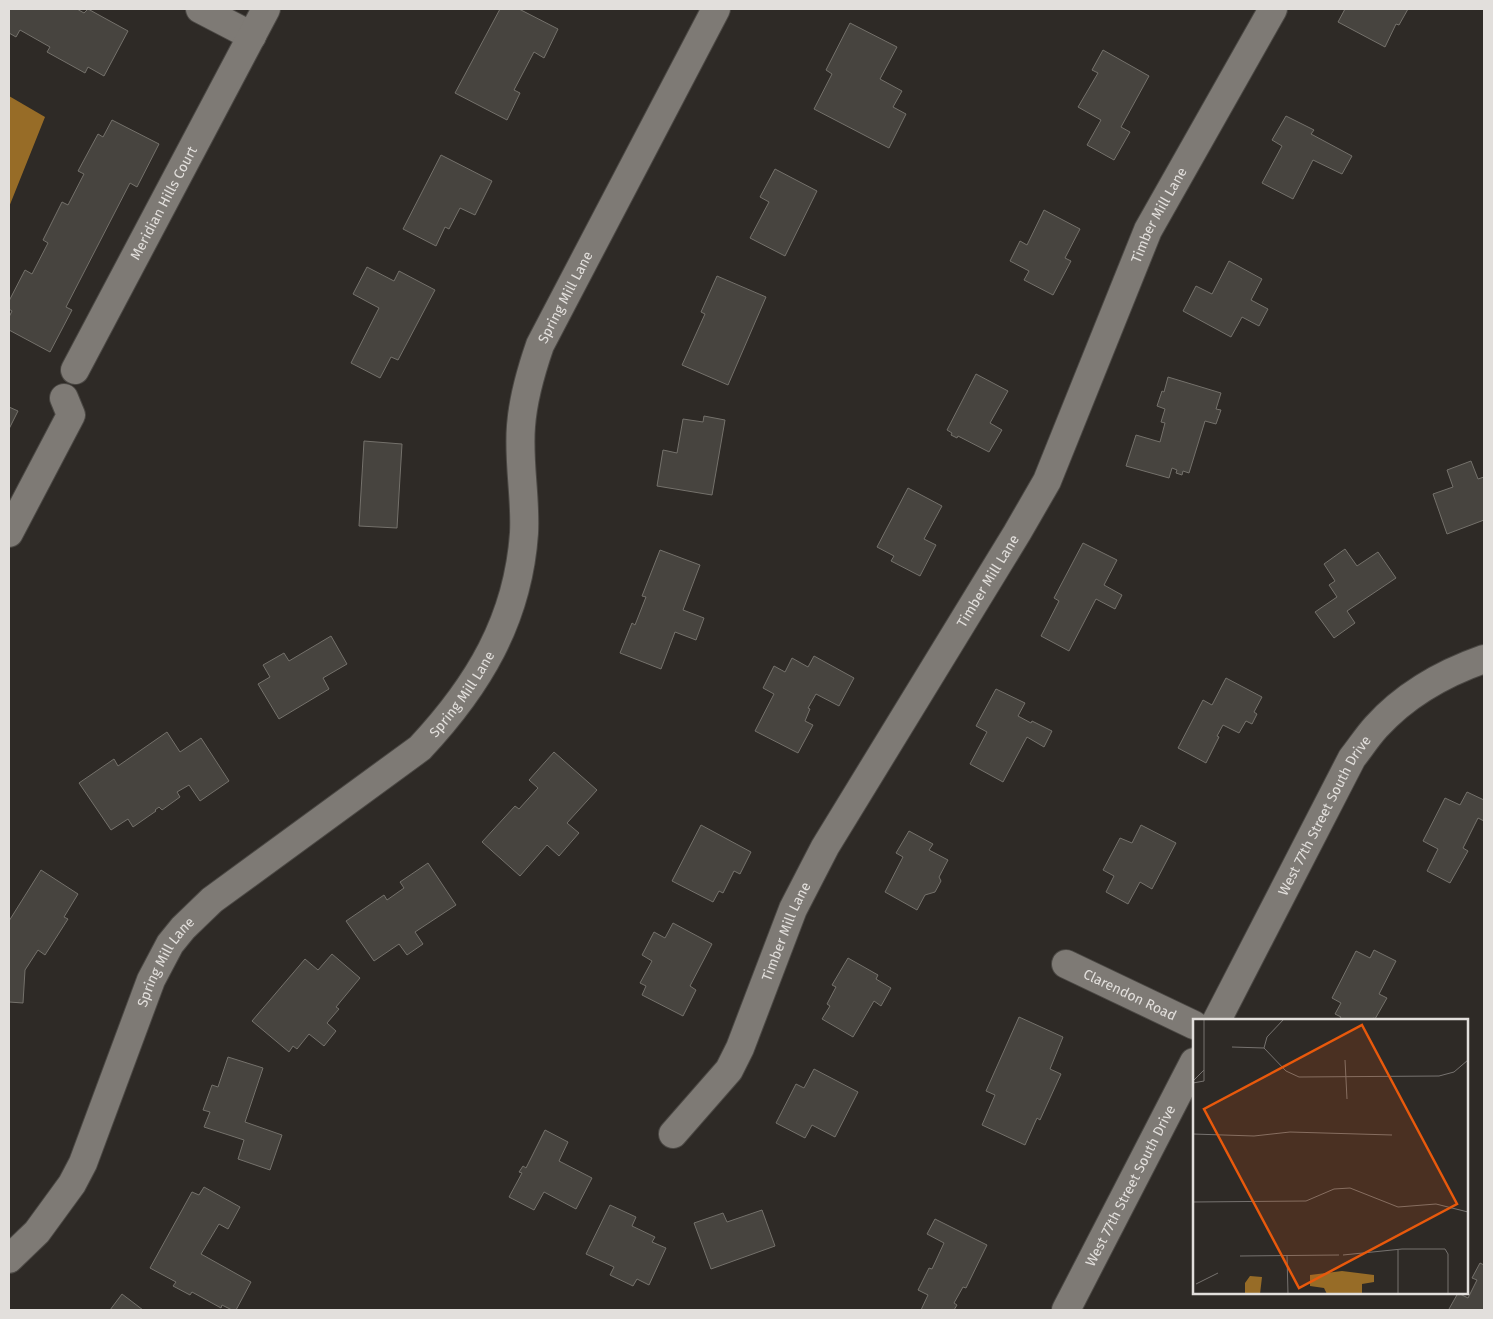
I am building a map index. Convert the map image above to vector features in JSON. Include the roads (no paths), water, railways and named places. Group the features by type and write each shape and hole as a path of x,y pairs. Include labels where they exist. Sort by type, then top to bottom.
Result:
{"street":[{"path":"200,9 252,36"},
{"name":"Meridian Hills Court","path":"75,370 266,9"},
{"name":"Spring Mill Lane","path":"9,1259 37,1232 72,1184 83,1164 151,980 170,944 183,928 212,900 420,748 447,719 478,676 499,638 520,569 524,531 521,427 528,379 540,345 716,9"},
{"name":"Timber Mill Lane","path":"673,1134 729,1070 740,1048 793,909 825,846 1012,542 1046,481 1148,230 1273,9"},
{"path":"9,533 71,415 64,398"},
{"name":"West 77th Street South Drive","path":"1218,1019 1352,758 1376,727 1395,709 1426,685 1462,667 1484,659"},
{"name":"Clarendon Road","path":"1066,964 1193,1025"},
{"name":"West 77th Street South Drive","path":"1066,1310 1193,1064"}]}
